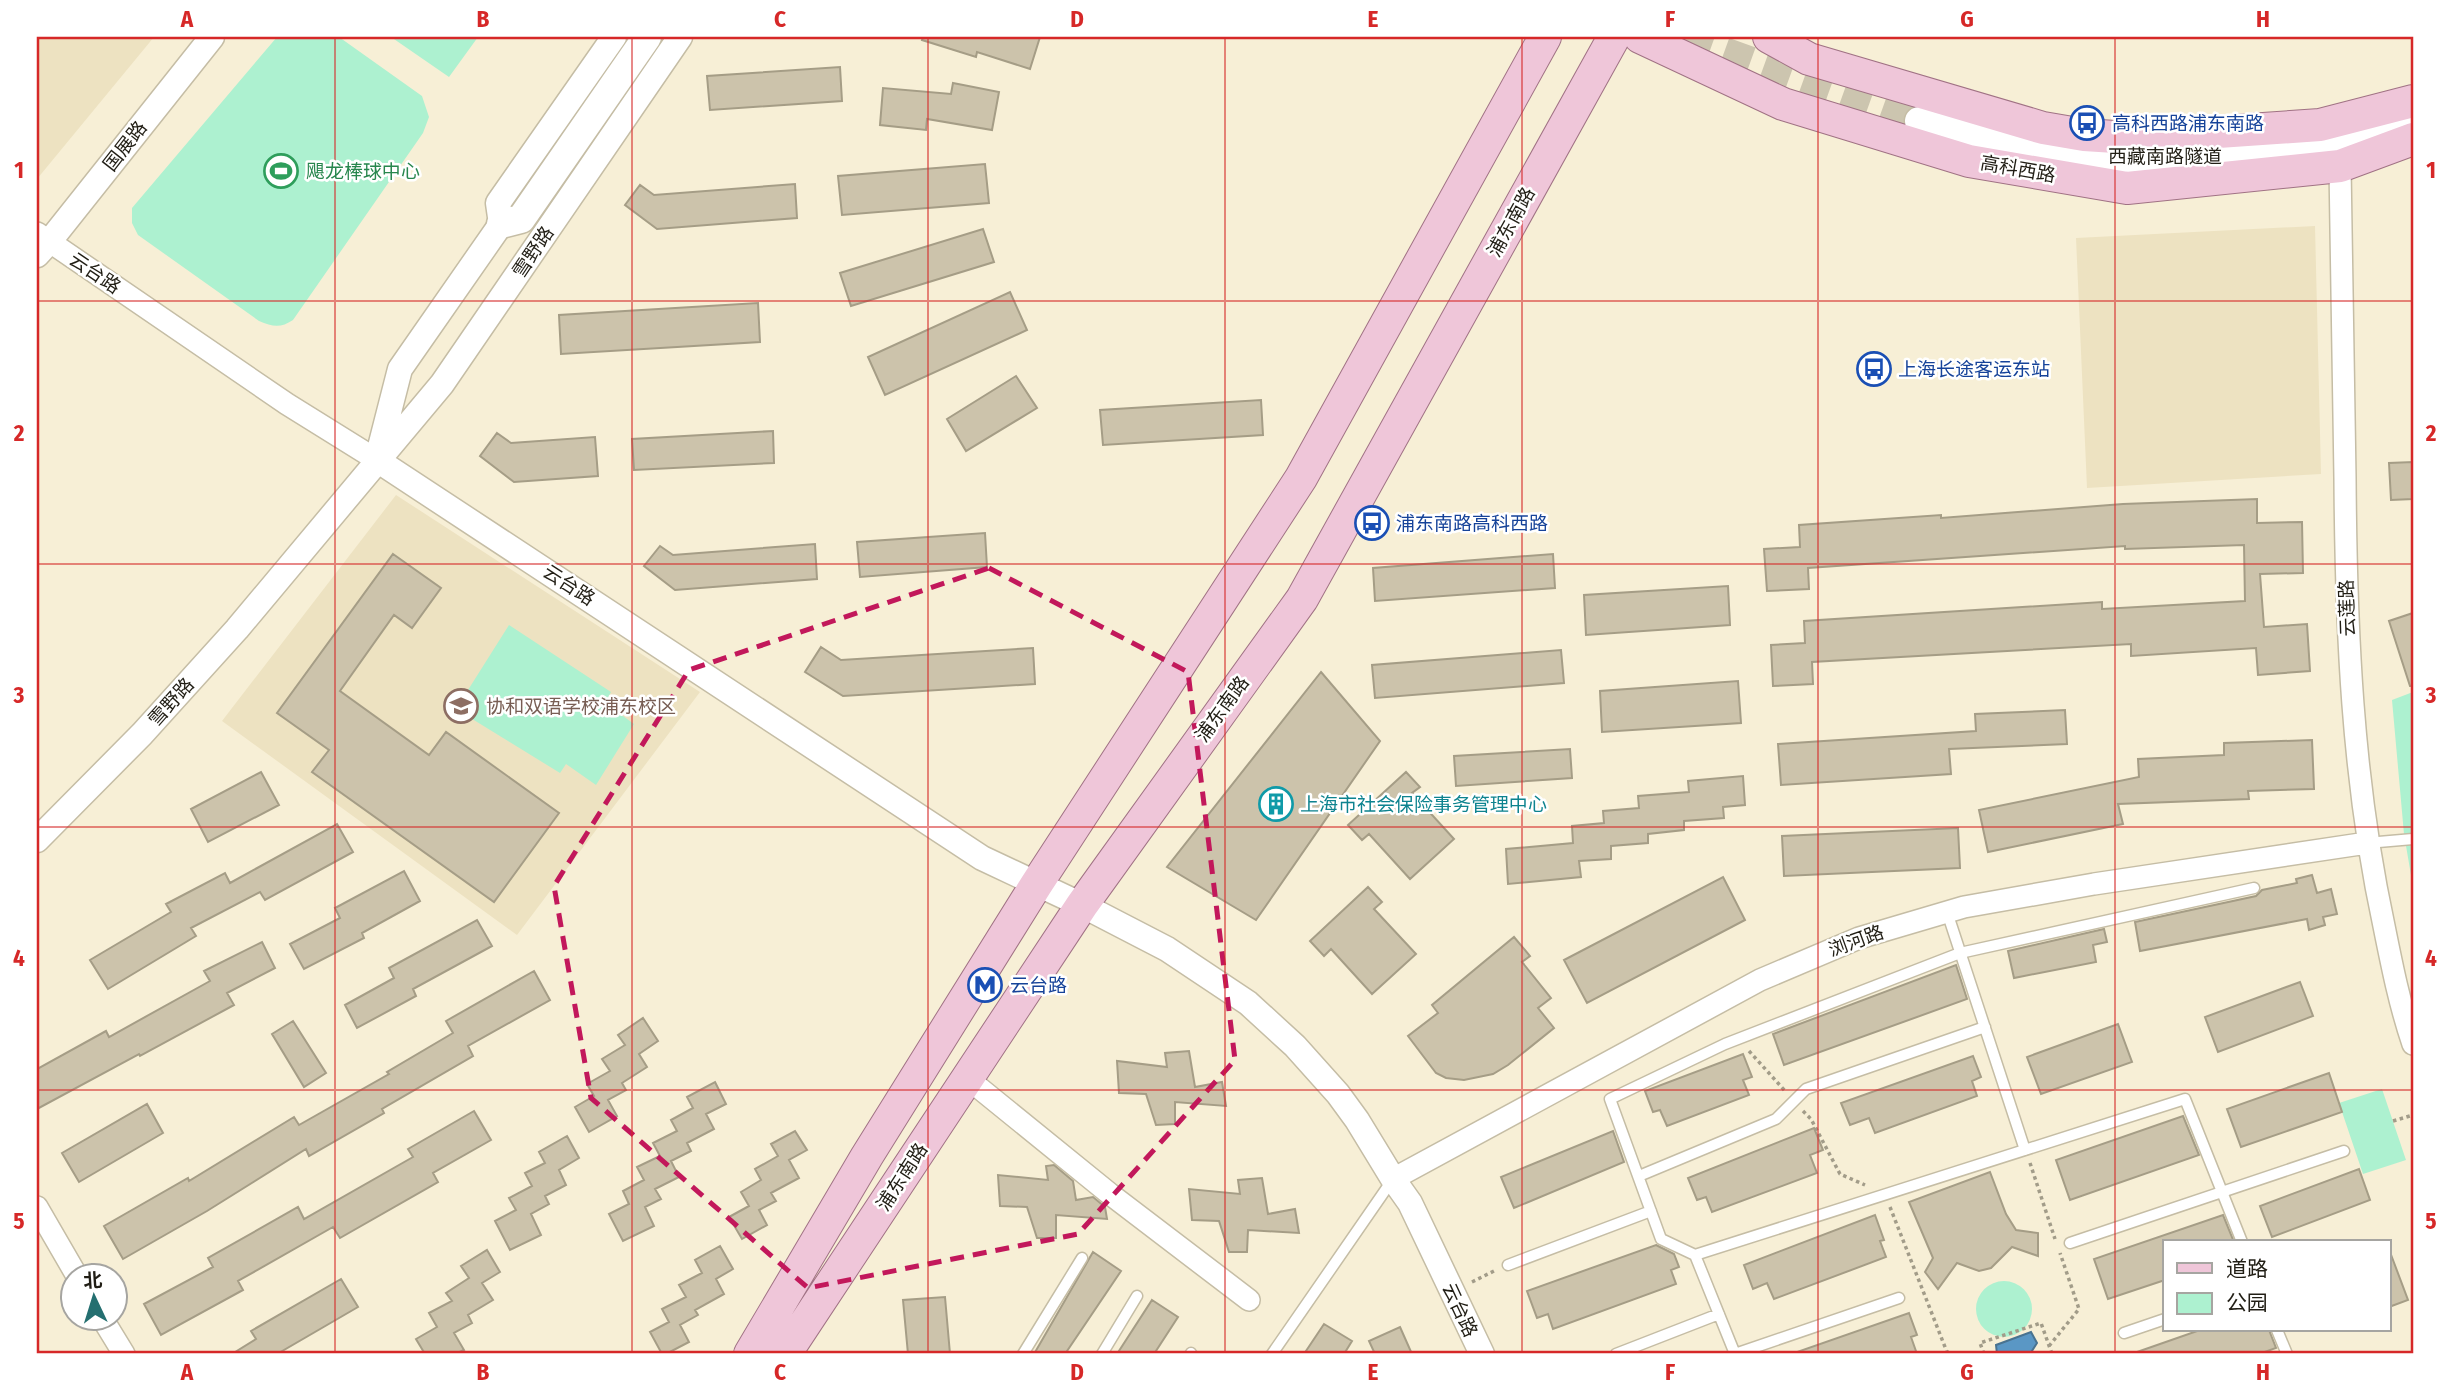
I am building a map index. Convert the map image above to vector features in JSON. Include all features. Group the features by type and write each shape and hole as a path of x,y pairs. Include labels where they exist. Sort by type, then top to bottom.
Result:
{"main road":[{"path":"501,224 521,219 647,37"},
{"name":"浦东南路","path":"750,1354 867,1156 1036,885 1301,478 1545,37"},
{"name":"浦东南路","path":"785,1354 1082,905 1302,599 1614,37"},
{"name":"高科西路","path":"1640,37 1783,104 1969,161 2127,188 2340,166 2413,139"},
{"path":"1769,37 1809,59 2043,128 2084,135 2131,138 2320,125 2413,101"},
{"name":"西藏南路隧道","path":"1919,121 2033,149 2131,159 2307,150 2413,129"}],"street":[{"name":"国展路","path":"41,243 212,37"},
{"name":"雪野路","path":"377,460 400,369 501,224 498,203 614,37"},
{"name":"雪野路","path":"37,840 142,734 237,629 442,384 680,37"},
{"name":"云莲路","path":"2340,166 2348,644 2358,779 2367,843 2392,967 2413,1044"},
{"name":"云台路","path":"41,243 377,460 982,858 1082,905 1195,966 1239,997 1303,1054 1357,1120 1410,1203 1482,1354"},
{"name":"浏河路","path":"1393,1179 1760,980 1859,938 1947,912 2094,884 2367,843"},
{"path":"967,1078 1110,1195 1250,1300"},
{"path":"37,1207 69,1262"},
{"path":"111,1332 124,1354"}],"lane":[{"path":"2367,843 2413,839"},
{"path":"1899,1298 1735,1354 1695,1255 1661,1239 1610,1099 1725,1044 1960,953 2254,888"},
{"path":"1947,912 2025,1150"},
{"path":"1639,1176 1776,1119 1805,1089 1985,1027"},
{"path":"1695,1255 2185,1098 2241,1240"},
{"path":"2070,1243 2344,1151"},
{"path":"1272,1354 1393,1179"},
{"path":"1508,1265 1651,1211"},
{"path":"1023,1354 1082,1258"},
{"path":"1102,1354 1137,1296"},
{"path":"1616,1354 1719,1314"},
{"path":"2124,1333 2163,1320"},
{"path":"2278,1332 2287,1354"}],"path":[{"path":"1725,1044 1751,1052 1811,1119 1840,1174 1885,1195 1947,1352 1957,1354"},
{"path":"2393,1121 2413,1115"},
{"path":"2025,1150 2079,1309 2049,1346"},
{"path":"1452,1292 1508,1265"},
{"path":"1984,1354 1980,1343 2041,1323 2052,1354"}],"highlighted area":[{"path":"989,568 1188,672 1235,1060 1078,1234 808,1288 591,1098 554,886 689,670"}],"shaded area":[{"path":"37,37 154,37 37,179"},
{"path":"2315,226 2321,474 2087,488 2076,238"},
{"name":"协和双语学校浦东校区","path":"396,495 700,692 517,935 222,721"}],"green space":[{"name":"飓龙棒球中心","path":"277,37 339,37 422,96 429,117 423,133 293,320 277,326 259,321 138,235 132,223 132,208"},
{"path":"391,37 478,37 449,77"},
{"path":"509,625 611,692 605,703 634,724 596,785 566,764 560,773 456,709"},
{"path":"2413,692 2413,887 2404,834 2392,700"},
{"path":"2382,1089 2406,1160 2363,1174 2339,1103"},
{"path":"2004,1281 2015,1283 2024,1289 2030,1298 2030,1320 2024,1329 2015,1335 2004,1337 1993,1335 1984,1329 1978,1320 1976,1309 1978,1298 1984,1289 1993,1283"}],"water":[{"path":"2031,1332 2037,1343 2030,1354 1997,1354 1996,1345"}],"building":[{"path":"923,37 1040,37 1030,69 977,52 976,57 922,40"},
{"path":"840,67 842,101 710,110 707,76"},
{"path":"953,83 999,92 992,130 927,119 926,130 880,125 883,88 951,94"},
{"path":"985,164 989,203 842,215 838,176"},
{"path":"795,184 797,218 657,229 625,205 640,185 654,195"},
{"path":"983,229 994,262 851,306 840,273"},
{"path":"1010,292 1027,330 885,395 868,357"},
{"path":"758,303 760,342 561,354 559,315"},
{"path":"1016,376 1037,408 966,451 947,419"},
{"path":"1261,400 1263,435 1103,445 1100,410"},
{"path":"773,431 774,463 634,470 632,439"},
{"path":"497,433 511,443 595,437 598,476 514,482 480,456"},
{"path":"2413,462 2413,499 2391,500 2389,463"},
{"path":"2257,499 2257,523 2302,522 2303,573 2260,574 2264,627 2307,624 2310,671 2258,675 2256,648 2131,656 2131,644 1812,662 1813,684 1773,686 1771,645 1805,643 1804,621 2102,602 2102,609 2245,601 2244,545 2125,549 2125,546 1808,568 1809,589 1767,591 1764,549 1800,547 1799,525 1941,515 1941,518 2123,504"},
{"path":"985,533 987,567 860,577 857,542"},
{"path":"815,544 817,579 675,590 644,566 660,546 673,555"},
{"path":"393,554 441,588 412,628 394,615 340,691 429,755 446,732 559,813 494,902 312,772 329,750 277,713"},
{"path":"1553,554 1555,588 1375,601 1373,568"},
{"path":"1728,586 1730,625 1586,635 1584,595"},
{"path":"2413,613 2413,686 2410,686 2389,621"},
{"path":"821,647 841,660 1033,648 1035,684 843,696 805,672"},
{"path":"1561,650 1564,683 1375,698 1372,665"},
{"name":"上海市社会保险事务管理中心","path":"1321,672 1380,741 1256,920 1167,867"},
{"path":"1738,681 1741,723 1602,732 1600,691"},
{"path":"2065,710 2067,744 1949,749 1951,774 1781,785 1778,744 1976,731 1975,714"},
{"path":"2312,740 2314,789 2248,791 2249,799 2118,804 2123,824 1988,852 1979,810 2139,777 2138,759 2224,755 2224,743"},
{"path":"1570,749 1572,778 1456,786 1454,756"},
{"path":"261,772 279,805 208,842 191,809"},
{"path":"1406,772 1420,787 1412,793 1454,839 1410,879 1369,834 1362,840 1348,825"},
{"path":"1743,776 1745,805 1723,807 1724,818 1684,821 1684,830 1648,834 1648,843 1611,846 1611,859 1579,861 1581,877 1508,884 1506,849 1573,843 1572,826 1604,823 1603,811 1639,808 1638,796 1689,792 1688,781"},
{"path":"337,824 353,852 265,900 260,892 191,928 196,936 108,989 90,960 171,912 166,904 225,873 230,883"},
{"path":"1958,828 1960,868 1784,876 1782,836"},
{"path":"404,871 420,901 362,933 364,938 304,969 290,944 340,918 335,908"},
{"path":"2312,875 2317,893 2331,889 2337,914 2323,917 2325,925 2309,930 2307,919 2140,951 2135,922 2256,896 2262,890 2297,883 2296,879"},
{"path":"1723,877 1745,920 1587,1003 1564,960"},
{"path":"1368,887 1382,902 1374,909 1416,954 1372,994 1331,949 1324,956 1310,941"},
{"path":"477,920 492,946 413,989 416,996 357,1028 345,1005 394,978 389,968"},
{"path":"2104,929 2107,942 2093,945 2096,962 2014,978 2008,951"},
{"path":"1514,937 1530,956 1522,962 1551,998 1538,1008 1554,1028 1493,1074 1464,1080 1446,1078 1436,1073 1408,1036 1438,1013 1432,1005"},
{"path":"262,942 275,968 227,993 234,1005 37,1109 37,1069 106,1031 109,1037 210,981 204,971"},
{"path":"1956,965 1967,999 1784,1065 1773,1034"},
{"path":"534,971 550,1000 468,1046 473,1056 382,1109 384,1113 309,1156 306,1149 207,1211 123,1259 104,1226 188,1178 189,1181 294,1117 299,1125 389,1074 387,1072 453,1033 446,1021"},
{"path":"2300,982 2313,1016 2218,1052 2205,1017"},
{"path":"643,1018 658,1041 639,1054 647,1067 622,1083 626,1090 608,1100 617,1116 589,1132 575,1107 594,1096 587,1084 610,1071 602,1059 625,1045 618,1035"},
{"path":"293,1021 326,1073 304,1087 272,1034"},
{"path":"2118,1024 2132,1062 2041,1094 2027,1057"},
{"path":"1189,1051 1195,1087 1222,1082 1226,1106 1175,1102 1175,1124 1156,1125 1146,1094 1119,1093 1117,1061 1167,1067 1165,1053"},
{"path":"1743,1054 1752,1077 1743,1080 1749,1095 1667,1126 1660,1110 1653,1112 1645,1091"},
{"path":"1973,1056 1981,1077 1972,1081 1977,1096 1875,1133 1869,1118 1850,1125 1841,1103"},
{"path":"2329,1073 2342,1112 2241,1147 2227,1109"},
{"path":"715,1082 726,1104 706,1114 714,1129 687,1143 691,1151 671,1161 679,1177 655,1189 661,1199 645,1207 654,1226 623,1241 609,1214 629,1204 623,1191 644,1180 637,1167 660,1156 653,1143 677,1131 671,1120 693,1108 687,1097"},
{"path":"147,1104 163,1133 79,1182 62,1153"},
{"path":"474,1111 491,1140 433,1173 438,1182 340,1238 333,1227 238,1281 243,1290 161,1335 144,1304 213,1267 208,1258 298,1207 304,1219 413,1157 408,1149"},
{"path":"2183,1116 2199,1155 2070,1200 2056,1160"},
{"path":"1814,1128 1823,1150 1810,1155 1817,1173 1712,1212 1706,1197 1697,1200 1688,1178"},
{"path":"795,1131 807,1150 789,1160 799,1178 771,1193 776,1201 759,1210 767,1225 742,1239 729,1217 749,1206 741,1192 761,1180 755,1169 778,1156 771,1144"},
{"path":"1613,1131 1624,1162 1514,1208 1501,1177"},
{"path":"567,1136 579,1158 559,1170 566,1185 545,1196 549,1204 531,1214 541,1235 510,1250 495,1221 516,1210 509,1198 532,1186 525,1173 545,1163 539,1152"},
{"path":"1054,1165 1073,1181 1076,1200 1093,1197 1105,1207 1107,1219 1056,1215 1056,1238 1037,1238 1027,1207 1000,1206 998,1175 1048,1180 1046,1166"},
{"path":"2359,1169 2370,1200 2272,1237 2260,1206"},
{"path":"1990,1172 2006,1214 2016,1230 2038,1233 2038,1256 2012,1247 1991,1268 1979,1271 1957,1263 1938,1289 1925,1272 1933,1258 1909,1202"},
{"path":"1262,1178 1268,1214 1295,1209 1299,1233 1248,1230 1247,1252 1229,1252 1219,1221 1192,1220 1189,1189 1240,1194 1238,1180"},
{"path":"1875,1215 1884,1240 1880,1241 1886,1257 1774,1299 1767,1283 1753,1289 1744,1265"},
{"path":"2223,1215 2233,1240 2163,1240 2163,1281 2108,1299 2094,1259"},
{"path":"1656,1245 1674,1254 1679,1267 1671,1270 1676,1284 1553,1329 1548,1314 1537,1318 1527,1291"},
{"path":"720,1246 733,1269 716,1279 724,1294 695,1310 698,1315 680,1325 689,1342 662,1354 650,1332 669,1322 662,1309 686,1297 679,1285 702,1273 695,1260"},
{"path":"487,1250 500,1272 482,1283 493,1300 468,1315 472,1323 454,1333 464,1350 455,1354 425,1354 416,1339 437,1327 429,1313 452,1301 446,1293 469,1278 461,1266"},
{"path":"1093,1252 1121,1271 1065,1354 1034,1354"},
{"path":"2390,1252 2408,1300 2390,1307"},
{"path":"341,1279 358,1307 277,1354 232,1354 256,1339 251,1331"},
{"path":"945,1297 950,1354 908,1354 903,1300"},
{"path":"1152,1300 1178,1317 1154,1354 1117,1354"},
{"path":"1909,1313 1917,1335 1911,1337 1917,1354 1797,1352"},
{"path":"1324,1324 1352,1341 1344,1354 1304,1354"},
{"path":"1400,1327 1412,1354 1375,1354 1369,1341"},
{"path":"2194,1332 2270,1332 2276,1348 2259,1354 2137,1352"}],"tunnel":[{"path":"1685,37 1919,121"}],"place":[{"name":"高科西路浦东南路","path":"2087,123"},
{"name":"飓龙棒球中心","path":"281,171"},
{"name":"上海长途客运东站","path":"1874,369"},
{"name":"浦东南路高科西路","path":"1372,523"},
{"name":"协和双语学校浦东校区","path":"461,706"},
{"name":"上海市社会保险事务管理中心","path":"1276,804"},
{"name":"云台路","path":"985,985"}]}
